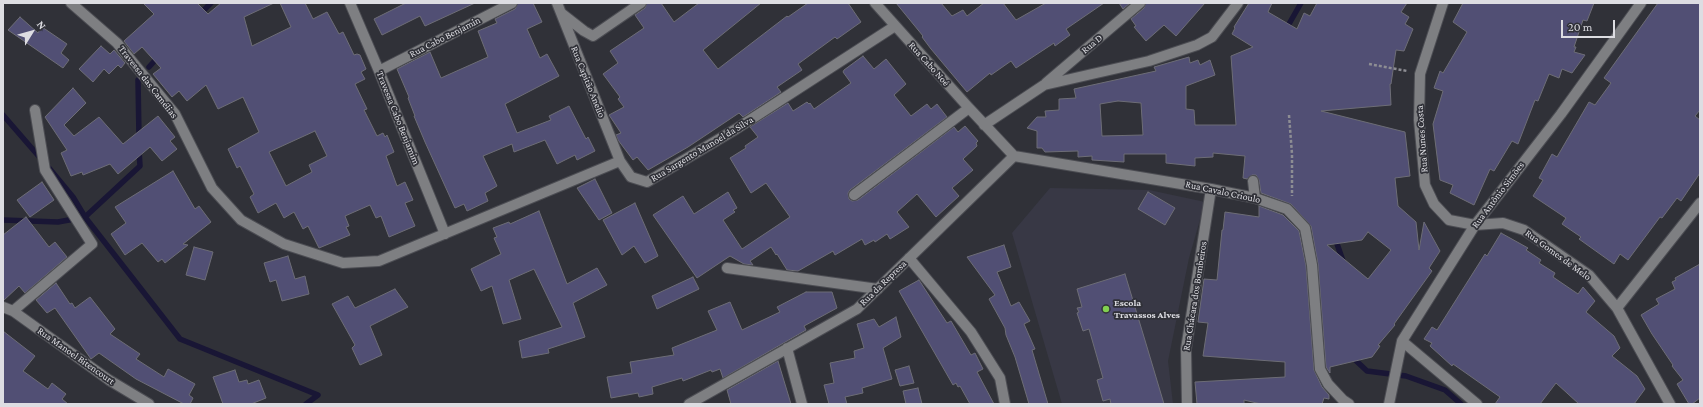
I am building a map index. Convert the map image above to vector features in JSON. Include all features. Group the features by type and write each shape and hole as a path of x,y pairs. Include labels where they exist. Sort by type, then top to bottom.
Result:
{"street":[{"name":"Travessa das Camélias","path":"71,3 117,43 175,114 212,188 241,220 284,244 343,263 379,261 445,234"},
{"name":"Travessa Cabo Benjamim","path":"350,3 445,234"},
{"name":"Rua Cabo Benjamin","path":"379,71 512,3"},
{"path":"551,3 558,7 584,31 593,36 641,3"},
{"name":"Rua Cabo Noé","path":"874,3 984,124"},
{"name":"Rua D","path":"1044,85 1140,3"},
{"path":"1014,156 984,124 1044,85 1149,61 1197,45 1212,37 1238,3"},
{"name":"Rua Nunes Costa","path":"1443,3 1421,73 1419,120 1425,185 1434,204 1449,220 1475,225"},
{"name":"Rua Antônio Simões","path":"1390,404 1402,341 1475,225 1560,114 1641,3"},
{"name":"Rua Capitão Anelio","path":"558,7 620,160"},
{"name":"Rua Sargento Manoel da Silva","path":"620,160 632,177 647,182 736,129 895,26"},
{"path":"854,195 969,108"},
{"path":"8,309 92,244 45,170 35,110"},
{"name":"Rua Cavalo Crioulo","path":"1014,156 1211,189 1255,198 1287,209 1305,228 1312,265 1320,369 1328,384 1343,400 1349,404"},
{"name":"Rua da Represa","path":"689,404 857,309 1014,156"},
{"path":"445,234 620,160"},
{"path":"1253,181 1255,198"},
{"name":"Rua Chácara dos Bombeiros","path":"1187,404 1186,349 1211,189"},
{"path":"1617,308 1700,203"},
{"name":"Rua Gomes de Melo","path":"1475,225 1503,223 1524,230 1588,275 1617,308 1670,404"},
{"path":"909,258 971,332 1000,378 1005,404"},
{"path":"727,268 878,289"},
{"name":"Rua Manoel Bitencourt","path":"8,309 109,380 149,404"},
{"path":"1402,341 1477,404"},
{"path":"787,348 802,404"}],"path":[{"path":"1369,64 1421,73"},
{"path":"1289,115 1292,154 1291,191"}],"shaded area":[{"name":"Escola Travassos Alves","path":"1050,188 1149,190 1205,202 1189,258 1168,361 1173,404 1062,404 1012,233"}],"building":[{"path":"143,3 197,3 208,14 221,3 274,3 244,17 252,46 291,27 280,3 305,3 313,19 327,12 339,34 343,32 354,55 360,55 366,69 361,72 365,79 355,84 367,109 364,110 377,136 383,133 385,137 387,135 394,152 386,156 397,186 405,182 413,200 405,203 415,226 389,237 381,216 376,218 370,205 345,216 349,226 346,227 350,235 319,248 308,226 303,229 294,212 284,218 276,203 258,213 250,197 254,194 240,166 237,168 228,149 259,132 243,97 218,109 206,85 187,101 179,91 172,97 153,74 161,68 142,47 134,54 124,41 154,14","holes":["315,131 327,156 309,165 312,172 286,186 269,152"]},
{"path":"406,3 475,3 425,26 420,16 382,35 374,19"},
{"path":"518,3 533,3 542,22 527,29 540,58 547,54 559,76 505,104 517,133 551,120 549,116 569,106 586,139 588,137 595,151 577,160 575,155 557,164 545,140 514,152 512,144 483,156 497,186 485,193 488,201 467,211 464,204 455,208 414,116 408,98 409,97 397,69 430,52 441,78 488,57 478,31 497,23 495,19 515,9"},
{"path":"647,3 661,3 674,22 699,3 761,3 703,50 718,69 787,16 788,17 808,3 848,3 861,22 837,39 835,37 798,64 802,70 777,87 781,92 743,117 739,113 688,147 648,170 637,157 633,160 618,140 616,135 621,133 609,115 624,107 618,99 620,97 603,74 618,63 610,51 644,28 635,15 645,8"},
{"path":"896,3 941,3 952,16 963,10 967,16 984,3 1003,3 1016,20 1046,3 1104,3 1066,29 1070,35 1055,46 1054,43 1016,68 1011,61 991,75 990,73 967,92 931,49 922,37 923,36"},
{"path":"1119,3 1130,3 1123,9"},
{"path":"1146,3 1205,3 1176,36 1164,25 1146,41 1134,27 1136,26 1131,19 1144,8"},
{"path":"1249,3 1272,3 1268,12 1297,29 1304,13 1310,16 1317,3 1407,3 1401,12 1409,17 1405,24 1413,29 1404,51 1396,50 1390,84 1391,105 1321,111 1405,132 1410,176 1395,178 1398,206 1416,222 1419,250 1424,222 1440,251 1429,268 1432,271 1394,324 1395,325 1378,345 1380,346 1372,357 1330,367 1330,373 1326,367 1318,264 1311,226 1291,204 1261,193 1259,180 1256,175 1252,175 1247,179 1243,178 1245,156 1213,153 1213,157 1195,158 1195,166 1166,163 1166,154 1124,154 1124,162 1092,160 1092,156 1078,157 1078,151 1045,152 1042,148 1037,148 1037,131 1027,128 1037,117 1046,117 1045,111 1059,110 1059,99 1076,98 1074,89 1156,71 1154,67 1189,57 1190,63 1198,60 1200,65 1210,60 1215,75 1186,86 1186,109 1194,110 1195,125 1236,125 1231,56 1253,47 1232,34 1235,28 1234,27","holes":["1118,101 1141,103 1143,135 1102,136 1100,104","1368,232 1391,250 1368,279 1327,245 1362,240"]},
{"path":"1463,3 1594,3 1587,21 1583,20 1574,47 1576,47 1574,52 1585,55 1572,73 1562,69 1559,78 1549,74 1538,101 1535,100 1518,144 1512,141 1494,171 1490,169 1474,205 1450,193 1453,185 1440,180 1433,124 1443,91 1434,88 1440,71 1443,73 1467,32 1453,22"},
{"path":"1658,3 1700,3 1700,110 1695,116 1700,120 1700,173 1681,201 1677,198 1662,218 1660,217 1628,260 1620,254 1614,264 1579,239 1581,237 1562,224 1566,218 1533,196 1543,180 1539,178 1552,154 1557,157 1589,102 1595,105 1611,83 1604,78"},
{"path":"20,17 38,33 42,27 67,44 61,53 69,60 63,68 8,30"},
{"path":"101,46 110,54 114,50 125,63 121,68 118,65 109,74 104,69 93,82 79,69"},
{"path":"863,56 874,69 886,59 906,84 894,95 911,116 927,104 931,109 937,104 947,117 850,190 848,193 849,199 852,201 858,200 954,127 958,132 965,126 978,141 976,143 977,146 963,159 973,170 952,188 959,196 936,217 917,194 897,212 909,227 890,239 887,234 875,242 874,240 865,245 862,239 835,255 833,251 798,271 787,270 771,247 750,261 753,265 744,264 730,256 697,278 653,215 683,196 694,214 728,192 737,208 733,210 735,212 723,220 742,249 790,217 766,183 751,193 730,158 746,148 745,146 758,137 750,127 788,103 793,111 807,102 809,104 810,103 814,109 851,83 843,72"},
{"path":"73,88 86,103 64,125 74,136 99,117 123,144 158,116 175,137 170,141 177,149 162,161 150,147 118,174 110,164 83,175 82,172 71,176 61,153 67,150 45,117"},
{"path":"173,171 195,209 199,206 211,222 183,244 188,245 165,263 162,259 158,262 142,243 125,255 111,234 126,223 115,207"},
{"path":"595,179 612,213 599,220 577,188"},
{"path":"42,182 54,200 30,217 17,200"},
{"path":"1148,192 1175,208 1165,225 1138,209"},
{"path":"635,203 658,256 645,263 634,246 622,255 603,220"},
{"path":"1259,206 1283,215 1299,231 1306,266 1314,370 1322,387 1329,395 1329,399 1324,398 1322,404 1261,404 1244,400 1244,404 1197,404 1195,382 1285,377 1285,362 1203,356 1208,323 1198,322 1204,279 1217,280 1225,212 1259,217"},
{"path":"539,211 567,284 597,268 607,285 573,303 585,337 548,349 549,353 522,358 519,341 562,327 534,269 509,280 521,319 503,324 492,286 481,291 471,269 501,254 494,238 497,237 493,228 509,222 510,224"},
{"path":"26,217 49,247 55,242 67,257 25,293 19,286 3,301 3,235"},
{"path":"1501,233 1528,248 1526,250 1541,260 1539,263 1555,273 1553,277 1578,294 1583,287 1595,301 1586,312 1614,336 1620,348 1612,356 1637,376 1645,389 1634,404 1579,404 1556,383 1540,404 1495,404 1500,397 1453,364 1452,366 1430,346 1432,343 1424,339 1432,327 1437,330 1485,254 1487,256"},
{"path":"1004,245 1011,267 997,272 1011,306 1019,302 1030,321 1024,324 1035,349 1032,350 1048,404 1029,404 1005,328 989,299 995,295 967,257"},
{"path":"194,247 213,252 205,280 186,275"},
{"path":"288,256 295,279 305,276 309,294 282,301 276,280 270,282 264,263"},
{"path":"1700,264 1700,398 1692,404 1689,404 1677,384 1683,380 1672,366 1673,365 1641,315 1659,304 1656,299 1675,289 1672,282 1676,280 1675,278"},
{"path":"1125,274 1164,404 1111,404 1110,399 1103,401 1097,380 1103,378 1089,329 1083,331 1077,313 1079,312 1077,308 1082,307 1077,289"},
{"path":"693,277 699,289 657,309 652,296"},
{"path":"919,280 947,323 951,321 971,355 975,353 983,369 977,372 994,404 970,404 960,386 958,387 956,383 953,385 899,291"},
{"path":"56,283 70,304 72,303 75,308 90,297 115,329 110,334 140,354 136,359 164,377 168,369 195,384 189,395 193,398 190,404 184,404 136,379 99,353 91,359 55,308 47,313 36,300"},
{"path":"395,289 408,307 370,326 382,355 360,365 352,348 355,345 332,304 348,296 355,308"},
{"path":"806,292 832,292 837,308 804,326 806,330 723,378 720,369 712,372 711,370 683,381 682,378 652,387 653,394 639,397 638,393 611,398 607,377 632,373 630,362 674,355 672,348 717,330 708,311 730,302 742,330 780,312 777,307"},
{"path":"896,317 901,337 883,348 892,379 862,388 863,393 845,397 847,404 829,404 824,385 834,383 830,363 855,358 854,351 864,348 857,324 874,319 879,327"},
{"path":"3,331 35,356 23,371 48,389 52,383 66,394 62,399 68,404 3,404"},
{"path":"778,361 791,404 731,404 727,390"},
{"path":"909,366 914,383 900,386 895,370"},
{"path":"235,370 239,382 247,380 248,384 259,380 266,398 251,404 223,404 213,377"},
{"path":"918,388 922,404 906,404 903,391"}],"waterway":[{"path":"200,14 211,3"},
{"path":"1285,31 1301,3"},
{"path":"149,67 159,56"},
{"path":"138,80 139,137"},
{"path":"3,115 42,160"},
{"path":"3,220 58,222 85,217 140,166 139,150"},
{"path":"49,168 73,197 85,217 180,339 318,395 306,404"},
{"path":"1335,238 1344,264"},
{"path":"1351,356 1367,371 1406,376 1445,390 1461,404"}],"place":[{"name":"Escola Travassos Alves","path":"1106,309"}]}
